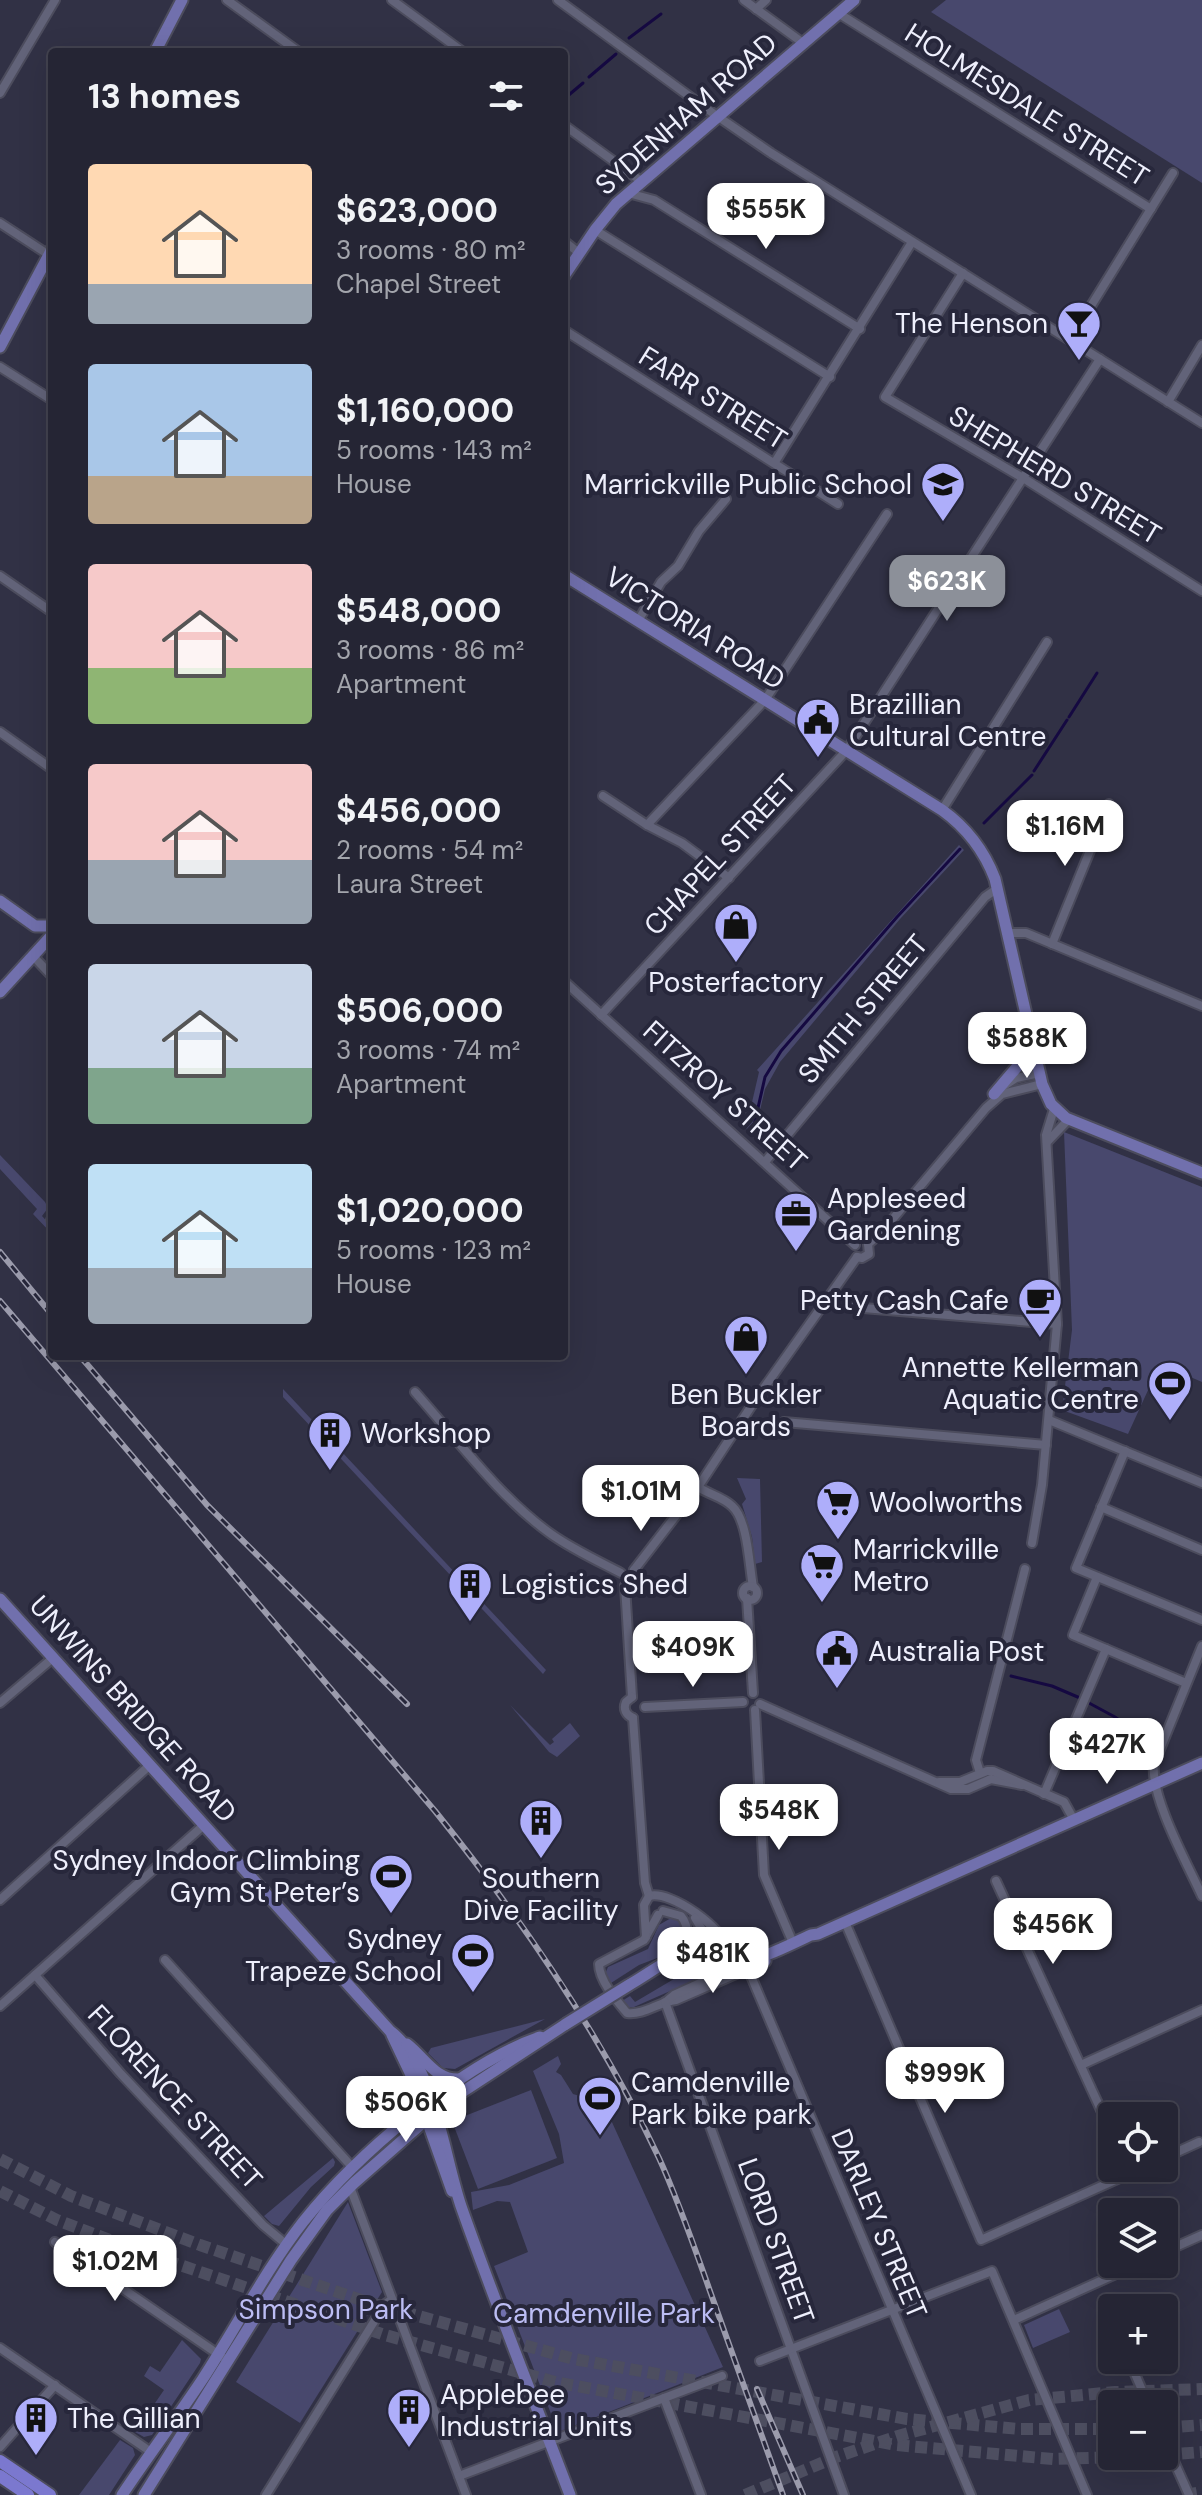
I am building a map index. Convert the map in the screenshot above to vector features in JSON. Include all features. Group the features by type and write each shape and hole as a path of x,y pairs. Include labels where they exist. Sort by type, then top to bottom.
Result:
{"highway":[{"path":"0,2461 50,2495"},
{"path":"0,2476 28,2495"}],"main road":[{"path":"157,48 182,0"},
{"name":"SYDENHAM ROAD","path":"568,270 595,230 628,193 854,0"},
{"path":"0,347 48,259"},
{"name":"VICTORIA ROAD","path":"568,577 960,824 975,842 998,888 1041,1079 1054,1109"},
{"path":"0,901 35,926 48,926"},
{"path":"35,926 39,938 35,954"},
{"path":"0,992 48,939"},
{"path":"994,1094 1034,1047"},
{"path":"1054,1109 1069,1119 1202,1173"},
{"name":"UNWINS BRIDGE ROAD","path":"0,1599 390,2031 422,2056 439,2075 449,2080 461,2079"},
{"path":"729,1957 755,1959 818,1934 1202,1763"},
{"path":"664,1965 677,1955 719,1946 746,1969 812,1940 818,1934"},
{"path":"144,2495 287,2245 330,2190 353,2168 429,2111 629,1985 664,1965 703,1949"},
{"name":"UNWINS BRIDGE ROAD","path":"390,2031 429,2111"},
{"path":"122,2495 311,2230 350,2187 461,2079 512,2049 548,2035"},
{"path":"404,2041 429,2111 446,2143 461,2205 570,2495"}],"street":[{"path":"0,93 55,0"},
{"path":"227,0 293,48"},
{"path":"392,0 458,48"},
{"path":"558,0 716,116 1202,423"},
{"path":"744,0 803,43"},
{"path":"756,9 766,0"},
{"name":"HOLMESDALE STREET","path":"838,13 1151,209"},
{"path":"568,128 644,179 654,200"},
{"path":"1070,340 1173,173"},
{"path":"628,193 654,200 860,329"},
{"path":"0,223 48,252"},
{"path":"595,230 830,377"},
{"path":"775,462 912,242"},
{"path":"568,244 579,253"},
{"name":"SHEPHERD STREET","path":"963,273 885,397 1202,591"},
{"name":"FARR STREET","path":"568,333 838,504"},
{"path":"1168,402 1202,345"},
{"name":"CHAPEL STREET","path":"601,1015 846,751 1100,359"},
{"path":"0,367 48,397"},
{"path":"638,621 661,582 678,566 699,531 726,499"},
{"path":"647,825 765,700 887,514"},
{"path":"0,576 48,609"},
{"path":"942,810 1047,642"},
{"path":"0,732 48,766"},
{"path":"603,796 647,825 682,843 729,878"},
{"path":"1052,944 1109,804"},
{"name":"SMITH STREET","path":"765,1162 985,897 998,888"},
{"path":"1008,933 1026,933 1202,1006"},
{"path":"35,954 48,971"},
{"name":"FITZROY STREET","path":"568,985 855,1245"},
{"path":"986,1108 994,1094 1016,1078 1041,1079"},
{"path":"868,1244 881,1233 986,1108 1002,1094 1041,1079"},
{"path":"1032,1543 1042,1485 1057,1324 1046,1142 1048,1123 1054,1109"},
{"path":"1046,1142 1069,1119"},
{"path":"857,1257 855,1245 861,1241 868,1244"},
{"path":"857,1257 869,1254 868,1244"},
{"path":"634,1570 698,1487 857,1257"},
{"path":"851,1307 1057,1324"},
{"path":"415,1392 502,1489 535,1520 553,1535 621,1573"},
{"path":"1049,1420 1202,1483"},
{"path":"784,1422 1046,1445"},
{"path":"1125,1451 1076,1568 1202,1620"},
{"path":"698,1487 728,1502 739,1515 746,1537 748,1563 745,1570 753,1693"},
{"path":"1101,1507 1202,1550"},
{"path":"625,1586 631,1587 638,1581 634,1570 628,1568 621,1573 620,1579 625,1586 632,1697"},
{"path":"982,1778 976,1760 1025,1569"},
{"path":"1097,1577 1073,1635 1186,1683"},
{"path":"1202,1646 1154,1764 1155,1785 1202,1896"},
{"path":"1044,1794 1106,1649"},
{"path":"0,1703 54,1657"},
{"path":"753,1693 744,1697 747,1709 758,1707 959,1791 982,1778 1022,1785 1066,1804 1074,1820"},
{"path":"753,1693 760,1698 764,1875 793,1943"},
{"path":"632,1697 642,1700 645,1707 642,1715 633,1718"},
{"path":"632,1697 624,1708 633,1718"},
{"path":"645,1707 743,1702"},
{"path":"633,1718 645,1883 649,1896"},
{"path":"0,1900 150,1765"},
{"path":"0,2006 205,1824"},
{"path":"996,1881 1098,2103"},
{"path":"646,1937 644,1902 654,1894 677,1901 723,1936 729,1957 720,1974 641,2012 629,2013 613,1994 598,1967 602,1961 635,1946 646,1937 665,1904 662,1897"},
{"path":"644,1909 649,1914 681,1916 686,1924 687,1937 677,1955"},
{"path":"687,1909 704,1932 703,1949"},
{"path":"845,1922 981,2240 1105,2182"},
{"path":"165,1960 353,2168"},
{"path":"666,2001 676,2000 746,1969"},
{"name":"DARLEY STREET","path":"746,1969 971,2495"},
{"name":"FLORENCE STREET","path":"35,1975 121,2074 263,2225 287,2245"},
{"name":"LORD STREET","path":"666,2001 844,2495"},
{"path":"1081,2065 1202,2010"},
{"path":"1178,2152 1199,2142"},
{"path":"350,2187 466,2495"},
{"path":"1178,2246 1202,2235"},
{"path":"55,2242 223,2357"},
{"path":"760,2361 992,2271 1087,2495"},
{"path":"1014,2320 1107,2278"},
{"path":"266,2495 385,2304 391,2300"},
{"path":"0,2348 151,2452"},
{"path":"459,2476 722,2376"},
{"path":"0,2447 55,2385"},
{"path":"664,2398 701,2495"},
{"path":"1178,2470 1189,2495"}],"green space":[{"path":"946,0 1202,0 1202,183 931,12"},
{"path":"959,845 964,850 900,919 780,1062 765,1089 754,1136 746,1128 757,1070"},
{"path":"1064,1132 1202,1187 1202,1382 1160,1364 1128,1434 1062,1410 1072,1330"},
{"path":"0,1155 45,1202 48,1208 42,1216 48,1223 48,1230 33,1214 37,1209 0,1169"},
{"path":"283,1389 546,1670 543,1674 283,1397"},
{"path":"737,1478 760,1479 762,1562 755,1564 752,1537 742,1504 746,1499"},
{"path":"510,1705 550,1745 554,1742 552,1739 570,1723 580,1736 557,1757 549,1752"},
{"path":"671,1918 681,1922 683,1935 679,1935 676,1945 665,1955 639,1965 611,1983 605,1974 608,1967 648,1949 659,1925"},
{"path":"710,1969 711,1973 634,2007 628,2007 622,2001 630,1996 635,2002 679,1976"},
{"path":"545,2019 455,2069 443,2068 428,2053 431,2048"},
{"name":"Camdenville Park","path":"558,2056 561,2064 556,2072 573,2094 595,2101 611,2120 723,2367 558,2432 494,2266 528,2252 510,2202 497,2201 473,2210 471,2192 509,2185 564,2163 559,2134 533,2071"},
{"path":"531,2090 557,2158 478,2189 452,2121"},
{"path":"333,2158 334,2166 311,2187 279,2226 264,2216"},
{"name":"Simpson Park","path":"348,2202 382,2292 300,2423 236,2382"},
{"path":"1059,2309 1070,2332 1033,2348 1024,2325"},
{"path":"182,2340 201,2359 200,2363 152,2435 144,2437 135,2432 164,2390 144,2376 150,2366 160,2372"},
{"path":"120,2440 133,2448 135,2455 109,2495 79,2495"}],"waterway":[{"path":"629,38 661,14"},
{"path":"589,77 616,54"},
{"path":"568,96 583,83"},
{"path":"1069,717 1097,673"},
{"path":"1034,771 1067,720"},
{"path":"984,823 1032,775"},
{"path":"752,1134 765,1077 781,1051 960,849"},
{"path":"1011,1676 1052,1686 1080,1698"},
{"path":"1089,1703 1147,1740"}],"tunnel":[{"path":"0,2159 71,2196 200,2245 364,2301 574,2359 907,2419 1019,2429 1098,2429"},
{"path":"0,2191 57,2220 136,2250 385,2335 555,2382 896,2445 1053,2459 1098,2458"},
{"path":"745,2495 836,2457 898,2436 1029,2400 1115,2392 1202,2389"},
{"path":"1178,2427 1202,2425"},
{"path":"1178,2454 1202,2452"},
{"path":"1185,2495 1202,2492"}],"railway":[{"path":"0,1252 48,1310"},
{"path":"0,1301 48,1357"},
{"path":"50,1360 435,1811 558,1978 611,2066 659,2158 693,2243 783,2495"},
{"path":"83,1360 207,1505 407,1704"},
{"path":"757,2389 803,2495"}],"place":[{"name":"The Henson","path":"1079,362"},
{"name":"Marrickville Public School","path":"943,523"},
{"name":"Brazillian Cultural Centre","path":"818,759"},
{"name":"Posterfactory","path":"736,964"},
{"name":"Appleseed Gardening","path":"796,1253"},
{"name":"Petty Cash Cafe","path":"1040,1339"},
{"name":"Ben Buckler Boards","path":"746,1376"},
{"name":"Annette Kellerman Aquatic Centre","path":"1170,1422"},
{"name":"Workshop","path":"330,1472"},
{"name":"Woolworths","path":"838,1541"},
{"name":"Marrickville Metro","path":"822,1604"},
{"name":"Logistics Shed","path":"470,1623"},
{"name":"Australia Post","path":"837,1690"},
{"name":"Southern Dive Facility","path":"541,1860"},
{"name":"Sydney Indoor Climbing Gym St Peter’s","path":"391,1915"},
{"name":"Sydney Trapeze School","path":"473,1994"},
{"name":"Camdenville Park bike park","path":"600,2137"},
{"name":"Applebee Industrial Units","path":"409,2449"},
{"name":"The Gillian","path":"36,2457"}]}
